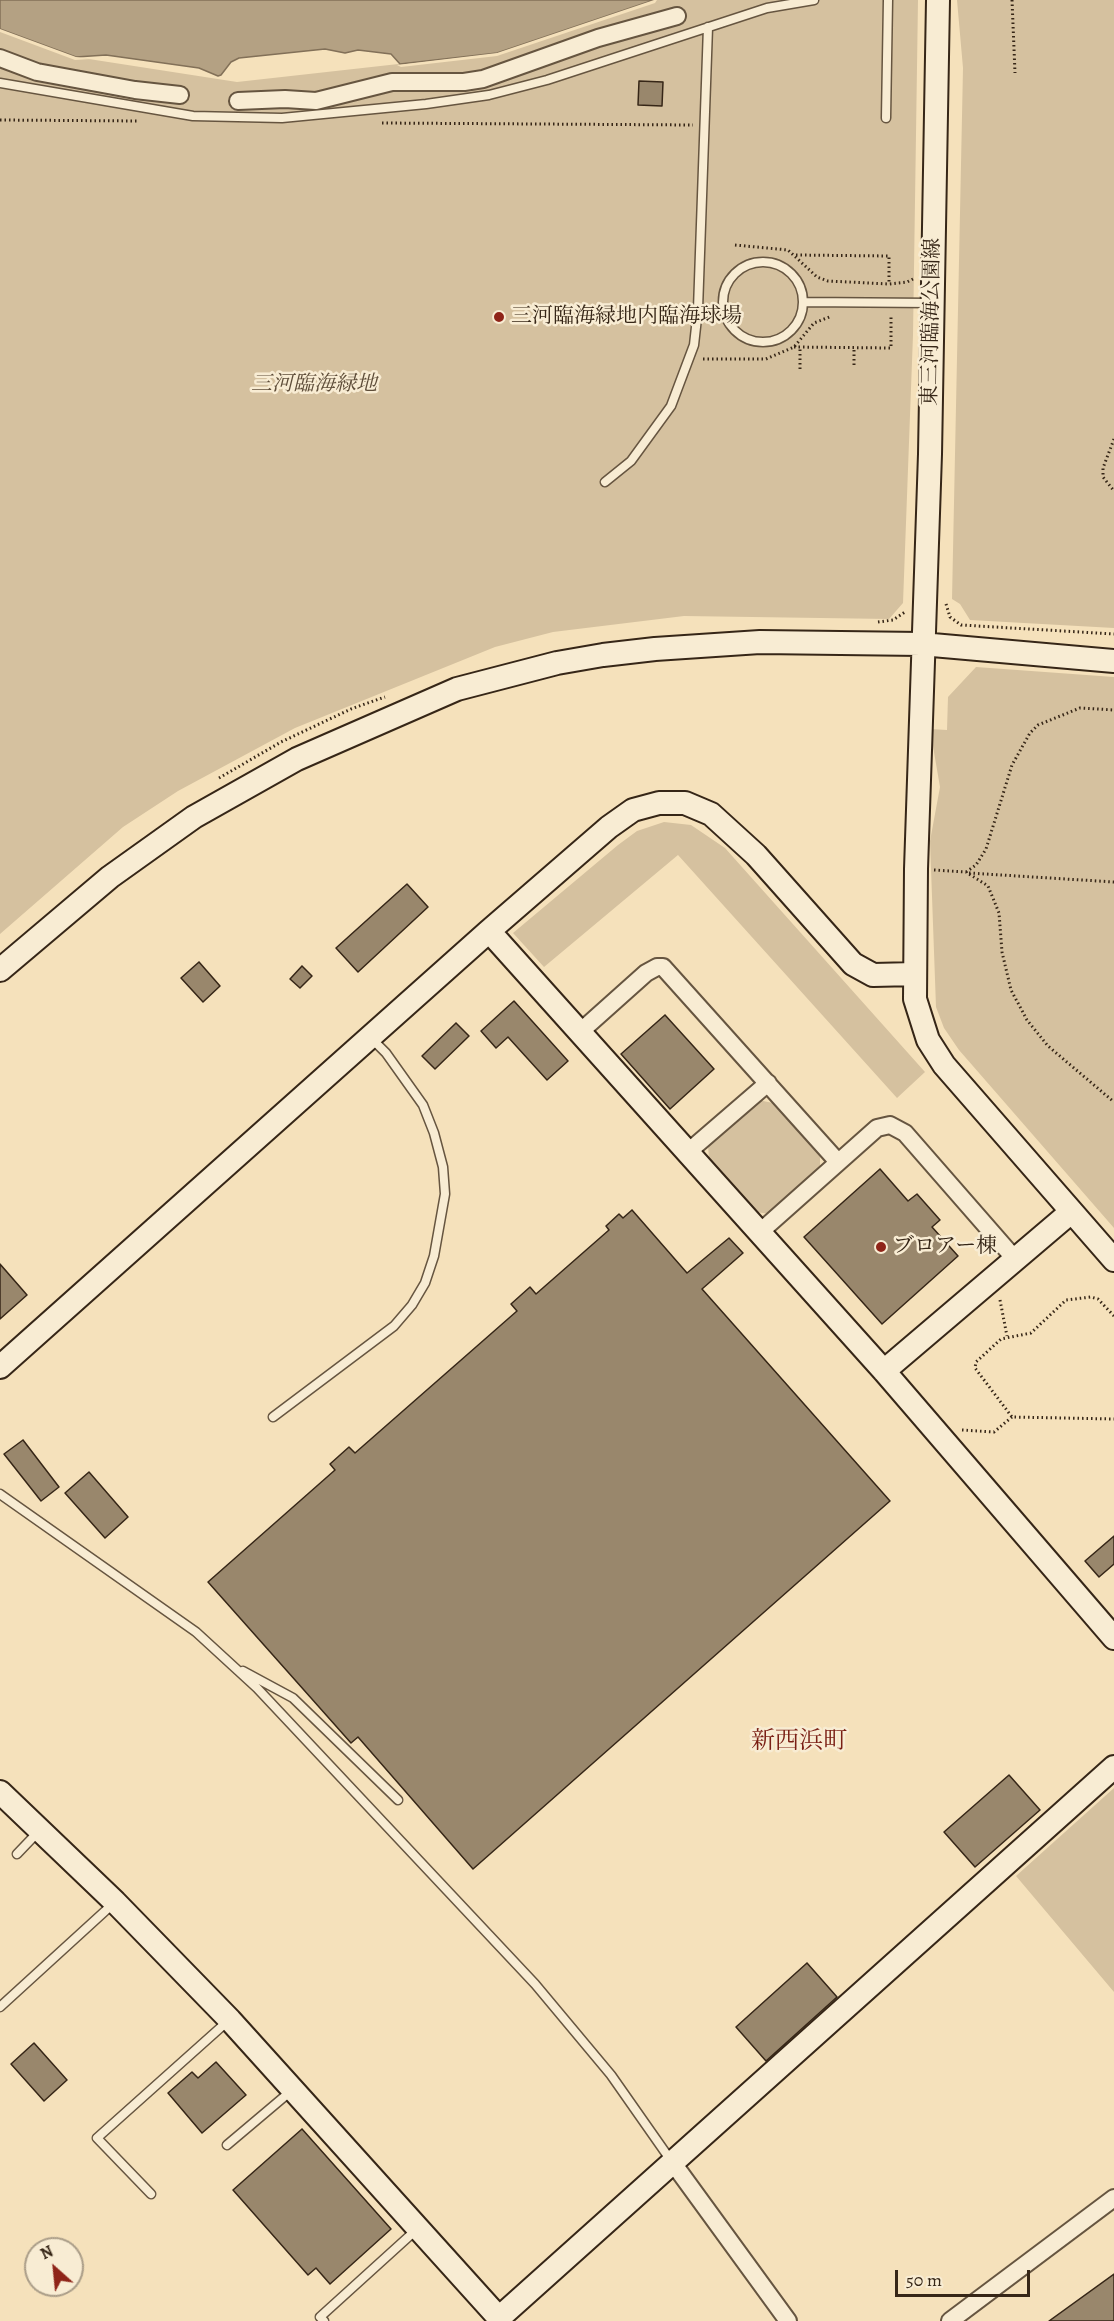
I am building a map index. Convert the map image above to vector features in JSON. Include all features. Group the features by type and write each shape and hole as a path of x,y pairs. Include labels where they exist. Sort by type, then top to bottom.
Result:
{"street":[{"name":"東三河臨海公園線","path":"938,6 916,869 915,975 918,1013 935,1052 1114,1260"},
{"path":"238,101 285,99 316,101 392,82 464,82 483,79 577,45 677,16"},
{"path":"0,58 37,72 135,90 180,95"},
{"path":"0,970 101,883 152,844 194,817 297,759 457,689 556,663 655,649 760,642 921,645 1114,661"},
{"path":"0,1367 489,931 621,818 647,805 685,803 711,814 731,829 861,971 873,975 915,975"},
{"path":"489,931 884,1371 1114,1638"},
{"path":"580,1032 646,973 657,967 663,968 838,1162"},
{"path":"688,1152 768,1083"},
{"path":"760,1232 877,1128 884,1125 895,1126 1014,1259"},
{"path":"884,1371 1071,1212"},
{"path":"0,1792 115,1902 230,2020 499,2320 1114,1767"},
{"path":"673,2163 788,2321"},
{"path":"950,2321 1114,2198"}],"lane":[{"path":"0,83 193,116 282,118 426,105 489,95 603,63 767,8 814,0"},
{"path":"886,118 888,0"},
{"path":"605,482 631,461 655,432 671,406 689,359 698,309 708,27"},
{"path":"759,262 777,264 788,271 799,285 803,302 798,321 790,331 773,340 762,342 749,339 736,332 727,320 723,304 724,290 730,278 747,265 759,262"},
{"path":"803,302 932,303"},
{"path":"273,1417 394,1326 412,1305 425,1283 434,1256 445,1194 443,1167 434,1133 423,1105 386,1053 370,1037"},
{"path":"0,1494 196,1632 238,1668 535,1984 611,2075 673,2163"},
{"path":"238,1668 293,1698 398,1800"},
{"path":"17,1854 40,1830"},
{"path":"0,2007 115,1902"},
{"path":"151,2194 97,2138 230,2020"},
{"path":"227,2145 293,2090"},
{"path":"324,2321 320,2317 418,2229"}],"path":[{"path":"1012,0 1015,73"},
{"path":"735,245 780,248 795,255 822,279 890,284 907,282 914,277"},
{"path":"795,255 889,256 890,284"},
{"path":"689,359 766,359 794,347 814,323 832,316"},
{"path":"879,316 898,316"},
{"path":"794,347 800,349 891,348 891,316"},
{"path":"800,349 800,369"},
{"path":"854,349 854,366"},
{"path":"1114,439 1105,459 1103,477 1114,491"},
{"path":"945,602 950,617 961,626 1114,634"},
{"path":"874,622 893,620 907,609"},
{"path":"215,780 281,742 351,709 391,694"},
{"path":"966,872 976,865 986,849 1012,765 1030,733 1038,725 1080,708 1114,710"},
{"path":"916,869 1114,882"},
{"path":"966,872 988,886 995,900 1005,971 1011,990 1026,1020 1048,1046 1114,1102"},
{"path":"995,1276 1007,1336"},
{"path":"1012,1417 975,1368 976,1362 1007,1336 1031,1333 1066,1300 1091,1297 1098,1299 1114,1316"},
{"path":"954,1429 994,1432 1012,1417 1114,1419"}],"green space":[{"name":"三河臨海緑地","path":"654,0 918,0 913,335 903,603 889,619 684,616 553,632 495,647 295,728 178,791 123,827 0,934 0,29 76,57 237,82 497,53"},
{"path":"957,0 1114,0 1114,628 970,620 960,604 952,599 963,68"},
{"path":"976,667 1114,677 1114,1228 959,1050 944,1028 936,1007 930,841 940,787 930,729 947,730 948,697"},
{"path":"664,822 691,825 725,848 925,1072 897,1098 678,855 544,967 513,933 637,831"},
{"path":"758,1100 773,1103 820,1155 820,1169 770,1214 756,1212 709,1159 708,1145"},
{"path":"1114,1788 1114,1992 1016,1876"}],"shaded area":[{"path":"0,0 654,0 497,53 400,64 391,54 358,50 345,53 325,49 239,58 231,62 218,76 199,68 106,55 76,57 0,29"}],"pier":[{"path":"657,0 655,3 497,56 401,67 397,65 497,53"},
{"path":"0,29 76,57 91,59 75,60 0,32"}],"building":[{"path":"639,81 663,82 662,106 638,105"},
{"path":"407,884 428,907 358,972 336,948"},
{"path":"199,962 220,986 203,1002 181,978"},
{"path":"302,966 312,976 300,988 290,979"},
{"path":"514,1001 568,1061 547,1080 508,1037 496,1048 481,1031"},
{"path":"665,1015 714,1069 670,1109 621,1054"},
{"path":"456,1023 469,1036 435,1069 422,1056"},
{"name":"ブロアー棟","path":"880,1169 908,1201 917,1194 940,1220 932,1227 958,1256 882,1324 804,1237"},
{"path":"632,1210 687,1273 729,1238 743,1253 702,1289 890,1501 473,1869 358,1737 351,1743 208,1582 335,1470 330,1464 349,1447 355,1453 517,1311 511,1304 530,1287 536,1294 609,1230 606,1226 619,1214 623,1218"},
{"path":"0,1264 27,1295 0,1319"},
{"path":"23,1440 59,1487 41,1501 4,1454"},
{"path":"89,1472 128,1517 105,1538 65,1493"},
{"path":"1114,1536 1114,1564 1099,1577 1085,1561"},
{"path":"1009,1775 1040,1810 975,1867 944,1832"},
{"path":"807,1963 837,1997 766,2061 736,2027"},
{"path":"34,2043 67,2080 44,2101 11,2064"},
{"path":"216,2062 246,2095 202,2133 168,2093 192,2072 198,2078"},
{"path":"302,2129 391,2229 330,2284 316,2268 308,2275 233,2190"},
{"path":"1114,2274 1114,2321 1049,2321"}],"place":[{"name":"三河臨海緑地内臨海球場","path":"499,317"},
{"name":"ブロアー棟","path":"881,1247"}],"district":[{"name":"新西浜町","path":"799,1742"}]}
